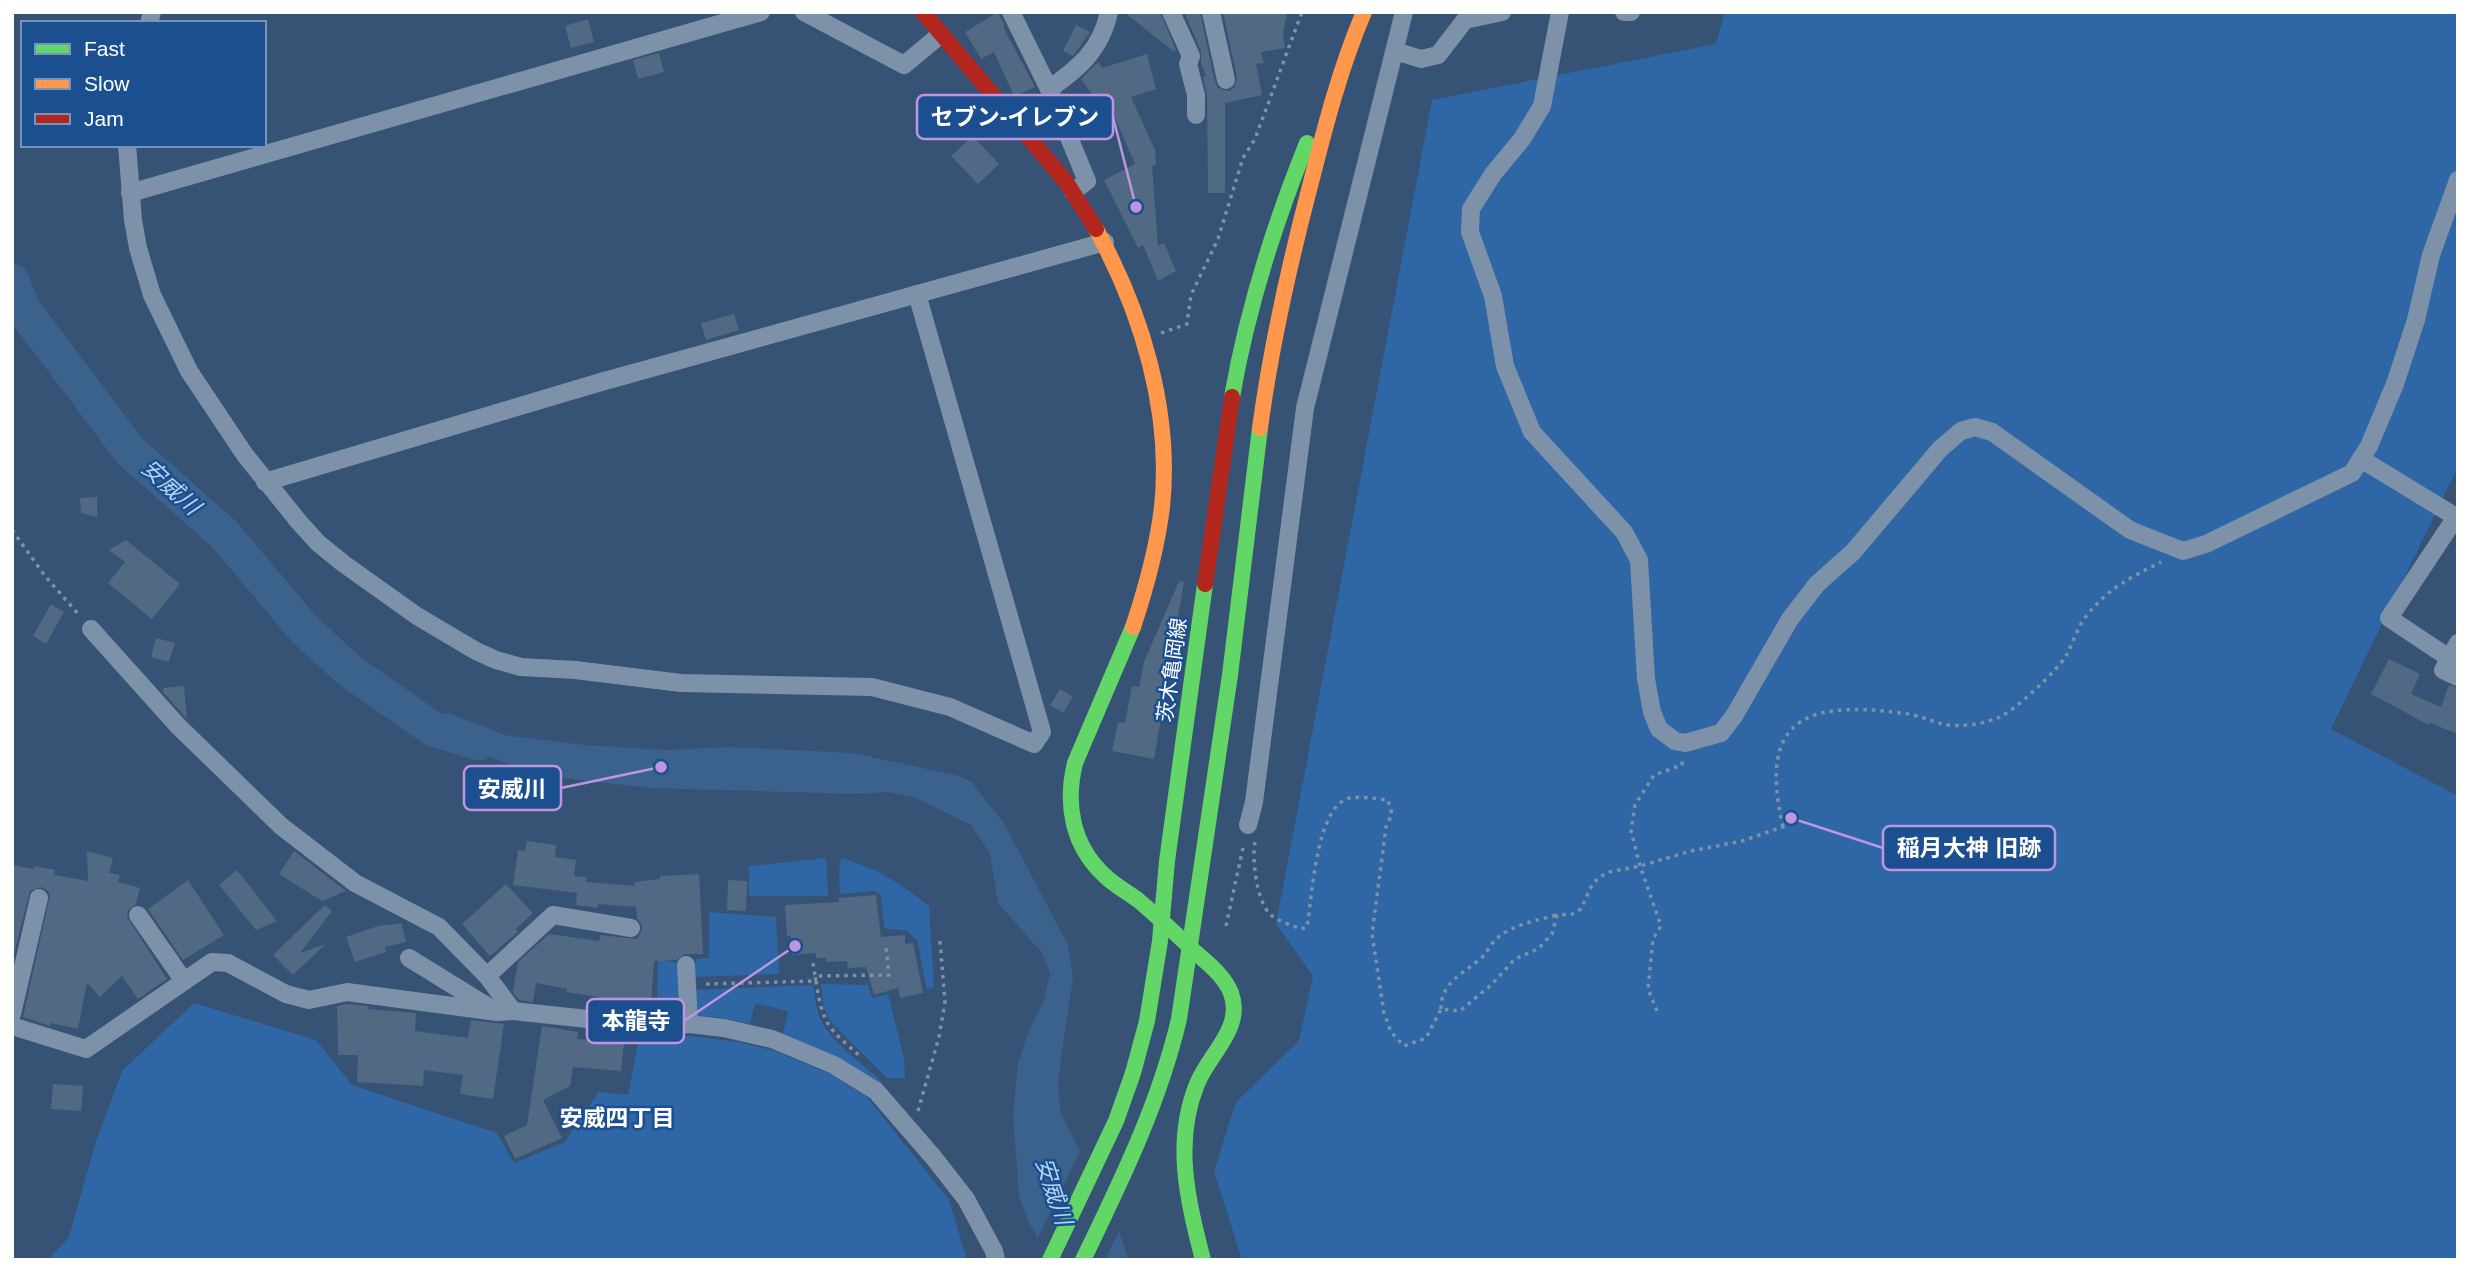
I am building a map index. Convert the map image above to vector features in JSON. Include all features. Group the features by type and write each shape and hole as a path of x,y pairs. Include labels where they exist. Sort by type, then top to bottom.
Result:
{"main road":[{"path":"923,12 1073,192 1105,242 1138,325 1159,399 1164,433 1164,495 1159,536 1141,605 1072,773 1069,793 1071,814 1080,844 1098,870 1140,902 1191,947 1225,981 1233,996 1235,1009 1226,1038 1206,1065 1194,1091 1184,1136 1182,1175 1203,1260"},
{"name":"茨木亀岡線","path":"1083,1260 1128,1167 1174,1041 1191,947 1230,675 1256,455 1271,360 1301,220 1337,84 1364,12"},
{"name":"茨木亀岡線","path":"1050,1260 1106,1145 1133,1073 1152,992 1163,923 1167,861 1222,459 1240,350 1280,209 1304,149 1337,84"}],"street":[{"path":"130,193 761,12"},
{"path":"804,12 904,65 940,35"},
{"path":"1011,12 1049,89 1087,181 1073,192"},
{"path":"1049,89 1078,69 1092,52 1109,12"},
{"path":"1171,12 1191,56 1188,64 1196,95 1196,116"},
{"path":"1212,12 1226,80"},
{"path":"1248,825 1254,802 1305,408 1404,12"},
{"path":"1395,51 1421,59 1438,55 1465,20 1502,12"},
{"path":"1560,12 1542,106 1522,139 1493,174 1471,209 1471,232 1493,296 1505,366 1532,432 1624,532 1639,560 1646,679 1652,712 1659,729 1675,741 1685,743 1721,733 1734,716 1790,619 1817,584 1853,552 1940,449 1961,431 1975,426 1992,432 2130,530 2183,551 2206,544 2352,472 2370,446 2395,384 2416,320 2431,255 2458,180"},
{"path":"1624,12 1631,12"},
{"path":"127,147 138,248 160,314 189,371 265,482 312,536 344,564 417,616 476,651 521,667 575,670 681,683 872,687 950,707 1034,744 1042,732 917,294"},
{"path":"265,482 601,382 1105,242"},
{"path":"2361,458 2456,517 2389,618 2454,651 2443,670 2458,677"},
{"path":"91,629 177,726 281,825 355,883 439,927 487,976 505,1012"},
{"path":"12,1014 39,898"},
{"path":"138,915 184,981"},
{"path":"487,976 553,915 631,928"},
{"path":"410,958 505,1012"},
{"path":"12,1026 86,1049 212,962 228,963 286,994 309,1000 346,992 505,1012 653,1026 689,1024 757,1035 819,1057 876,1091 966,1199 995,1251 996,1260"},
{"path":"686,965 689,1024"}],"path":[{"path":"1161,333 1187,324 1191,295 1218,239 1243,158 1255,139 1302,12"},
{"path":"12,530 45,576 91,629"},
{"path":"1783,827 1776,765 1780,745 1791,729 1810,715 1861,709 1905,713 1946,725 1975,724 2001,716 2021,702 2064,659 2086,616 2115,585 2183,551"},
{"path":"1657,1011 1648,989 1653,939 1661,926 1640,866 1632,831 1635,805 1654,775 1682,765 1685,743"},
{"path":"1226,926 1248,825 1254,827 1256,835 1253,852 1255,870 1260,894 1269,913 1301,929 1307,927 1314,871 1328,819 1338,804 1349,798 1388,800 1392,814 1386,827 1372,934 1384,1013 1391,1032 1404,1046 1426,1038 1441,1009 1445,990 1455,976 1481,959 1497,939 1523,924 1572,914 1581,909 1598,878 1609,872 1742,841 1791,824"},
{"path":"1441,1009 1460,1010 1491,985 1515,959 1538,949 1552,934 1557,915"},
{"path":"912,1132 939,1037 945,1002 940,942"},
{"path":"685,985 889,975 886,947"},
{"path":"813,963 820,1010 826,1023 867,1063"}],"shaded area":[{"path":"1725,12 2458,12 2458,471 2331,729 2458,796 2458,1260 1242,1260 1214,1171 1236,1102 1299,1041 1313,976 1276,924 1432,100 1716,44"},
{"path":"826,858 828,896 749,896 749,866"},
{"path":"841,858 888,877 929,906 934,987 927,990 917,940 907,931 884,928 881,895 874,891 840,894"},
{"path":"709,912 776,917 779,974 694,977 696,959 709,958"},
{"path":"658,959 674,962 680,968 686,1016 657,1016"},
{"path":"821,984 868,985 872,998 888,994 904,1058 905,1078 887,1078 830,1021 824,1009"},
{"path":"813,985 819,1014 825,1027 839,1044 882,1082 881,1084 835,1058 783,1034 788,1011 755,1003 750,1024 718,1017 693,1016 691,990"},
{"path":"194,1003 316,1040 352,1085 497,1133 514,1163 565,1142 599,1092 628,1095 639,1038 691,1036 738,1042 775,1051 833,1075 867,1097 949,1200 967,1260 48,1260 69,1237 95,1144 122,1071"}],"water":[{"path":"448,713 505,735 585,745 665,750 731,747 853,753 959,776 971,782 1004,823 1068,945 1073,977 1058,1080 1060,1111 1119,1231 1129,1260 1050,1260 1029,1223 1019,1196 1013,1114 1018,1063 1044,1000 1050,974 1042,953 998,903 990,854 971,825 916,798 888,792 856,794 650,788 544,776 435,738 433,729"}],"pier":[{"path":"1081,1149 1121,1227 1105,1260 1046,1260 1036,1242"}],"building":[{"path":"998,12 1005,26 1003,27 1035,87 1014,96 994,52 981,59 965,32"},
{"path":"1124,12 1160,12 1176,50 1173,51"},
{"path":"1184,12 1200,12 1215,82 1218,88 1228,91 1234,88 1237,78 1223,12 1287,12 1283,35 1285,48 1261,52 1264,63 1256,64 1262,95 1225,103 1225,193 1208,193 1207,95 1203,77 1206,76 1201,62 1201,51"},
{"path":"588,19 594,42 571,48 565,26"},
{"path":"1076,25 1090,32 1073,56 1063,51"},
{"path":"659,53 664,72 638,79 633,60"},
{"path":"1147,54 1156,89 1131,97 1155,150 1156,164 1152,166 1158,246 1164,243 1176,271 1158,281 1143,245 1138,248 1104,180 1135,164 1106,97 1098,103 1081,79 1098,62 1102,68"},
{"path":"973,136 999,164 978,184 951,156"},
{"path":"734,314 739,330 706,340 701,323"},
{"path":"97,497 97,517 81,513 80,498"},
{"path":"126,540 180,584 152,619 108,583 125,562 109,550"},
{"path":"1179,581 1184,582 1154,759 1112,751 1118,722 1125,723 1132,686 1139,687 1144,662"},
{"path":"51,604 64,612 46,644 33,636"},
{"path":"156,638 175,643 169,662 151,657"},
{"path":"2389,659 2420,674 2411,694 2441,707 2449,685 2458,688 2458,734 2430,723 2429,725 2371,694"},
{"path":"184,686 187,719 163,692 163,688"},
{"path":"1060,689 1073,697 1063,713 1050,705"},
{"path":"527,841 556,845 555,857 576,860 574,876 586,877 586,882 635,886 634,882 660,879 660,876 699,874 703,954 685,954 676,960 654,961 651,1004 599,1003 599,997 536,983 533,1002 519,1000 513,992 518,962 549,934 599,941 600,935 638,939 642,929 636,907 598,904 598,908 576,905 577,893 513,885 518,850 525,851"},
{"path":"87,851 113,858 109,873 120,875 118,882 140,888 136,904 128,910 127,917 167,979 138,999 122,976 100,997 87,983 78,1029 51,1023 50,1026 23,1017 50,895 41,887 30,891 12,961 12,865 55,870 54,875 88,881"},
{"path":"294,851 346,891 322,901 279,874"},
{"path":"237,870 277,921 256,930 219,885"},
{"path":"188,880 224,935 183,960 148,909"},
{"path":"728,880 747,881 746,911 727,910"},
{"path":"506,884 533,913 515,930 519,931 490,956 462,924"},
{"path":"876,895 881,937 905,935 905,944 913,943 923,993 900,998 898,988 874,995 866,967 848,968 847,961 826,962 826,958 816,958 816,953 792,955 791,936 787,936 785,905 839,902 839,898"},
{"path":"325,905 332,911 300,953 326,944 293,975 273,955"},
{"path":"401,923 406,942 385,947 386,952 355,962 346,937 378,926"},
{"path":"337,1006 368,1006 368,1009 416,1013 415,1031 468,1038 471,1020 504,1024 493,1099 460,1094 463,1075 424,1070 423,1086 357,1082 358,1055 338,1055"},
{"path":"542,1026 578,1032 577,1039 624,1043 621,1071 573,1067 570,1086 543,1100 562,1138 515,1159 504,1136 527,1125"},
{"path":"53,1084 83,1086 81,1111 51,1109"}],"waterway":[{"name":"安威川","path":"12,281 23,309 131,452 224,534 305,630 350,671 433,729 479,743"}],"traffic: fast":[{"path":"1232,397 1245,332 1263,268 1307,143"},
{"path":"1083,1260 1150,1112 1179,1019 1230,675 1260,428"},
{"path":"1050,1260 1116,1121 1147,1021 1160,941 1167,861 1205,584"},
{"path":"1133,627 1075,763 1071,809 1078,837 1093,863 1108,879 1138,900 1209,965 1231,993 1233,1018 1197,1084 1186,1128 1185,1172 1203,1260"}],"traffic: slow":[{"path":"1260,428 1275,336 1302,216 1334,98 1364,12"},
{"path":"1096,229 1140,329 1158,399 1162,435 1164,471 1160,523 1133,627"}],"traffic: jam":[{"path":"923,12 1066,182 1096,229"},
{"path":"1205,584 1232,397"}],"place":[{"name":"セブン-イレブン","path":"1136,207"},
{"name":"安威川","path":"661,767"},
{"name":"稲月大神 旧跡","path":"1791,818"},
{"name":"本龍寺","path":"795,946"}],"district":[{"name":"安威四丁目","path":"617,1118"}]}
